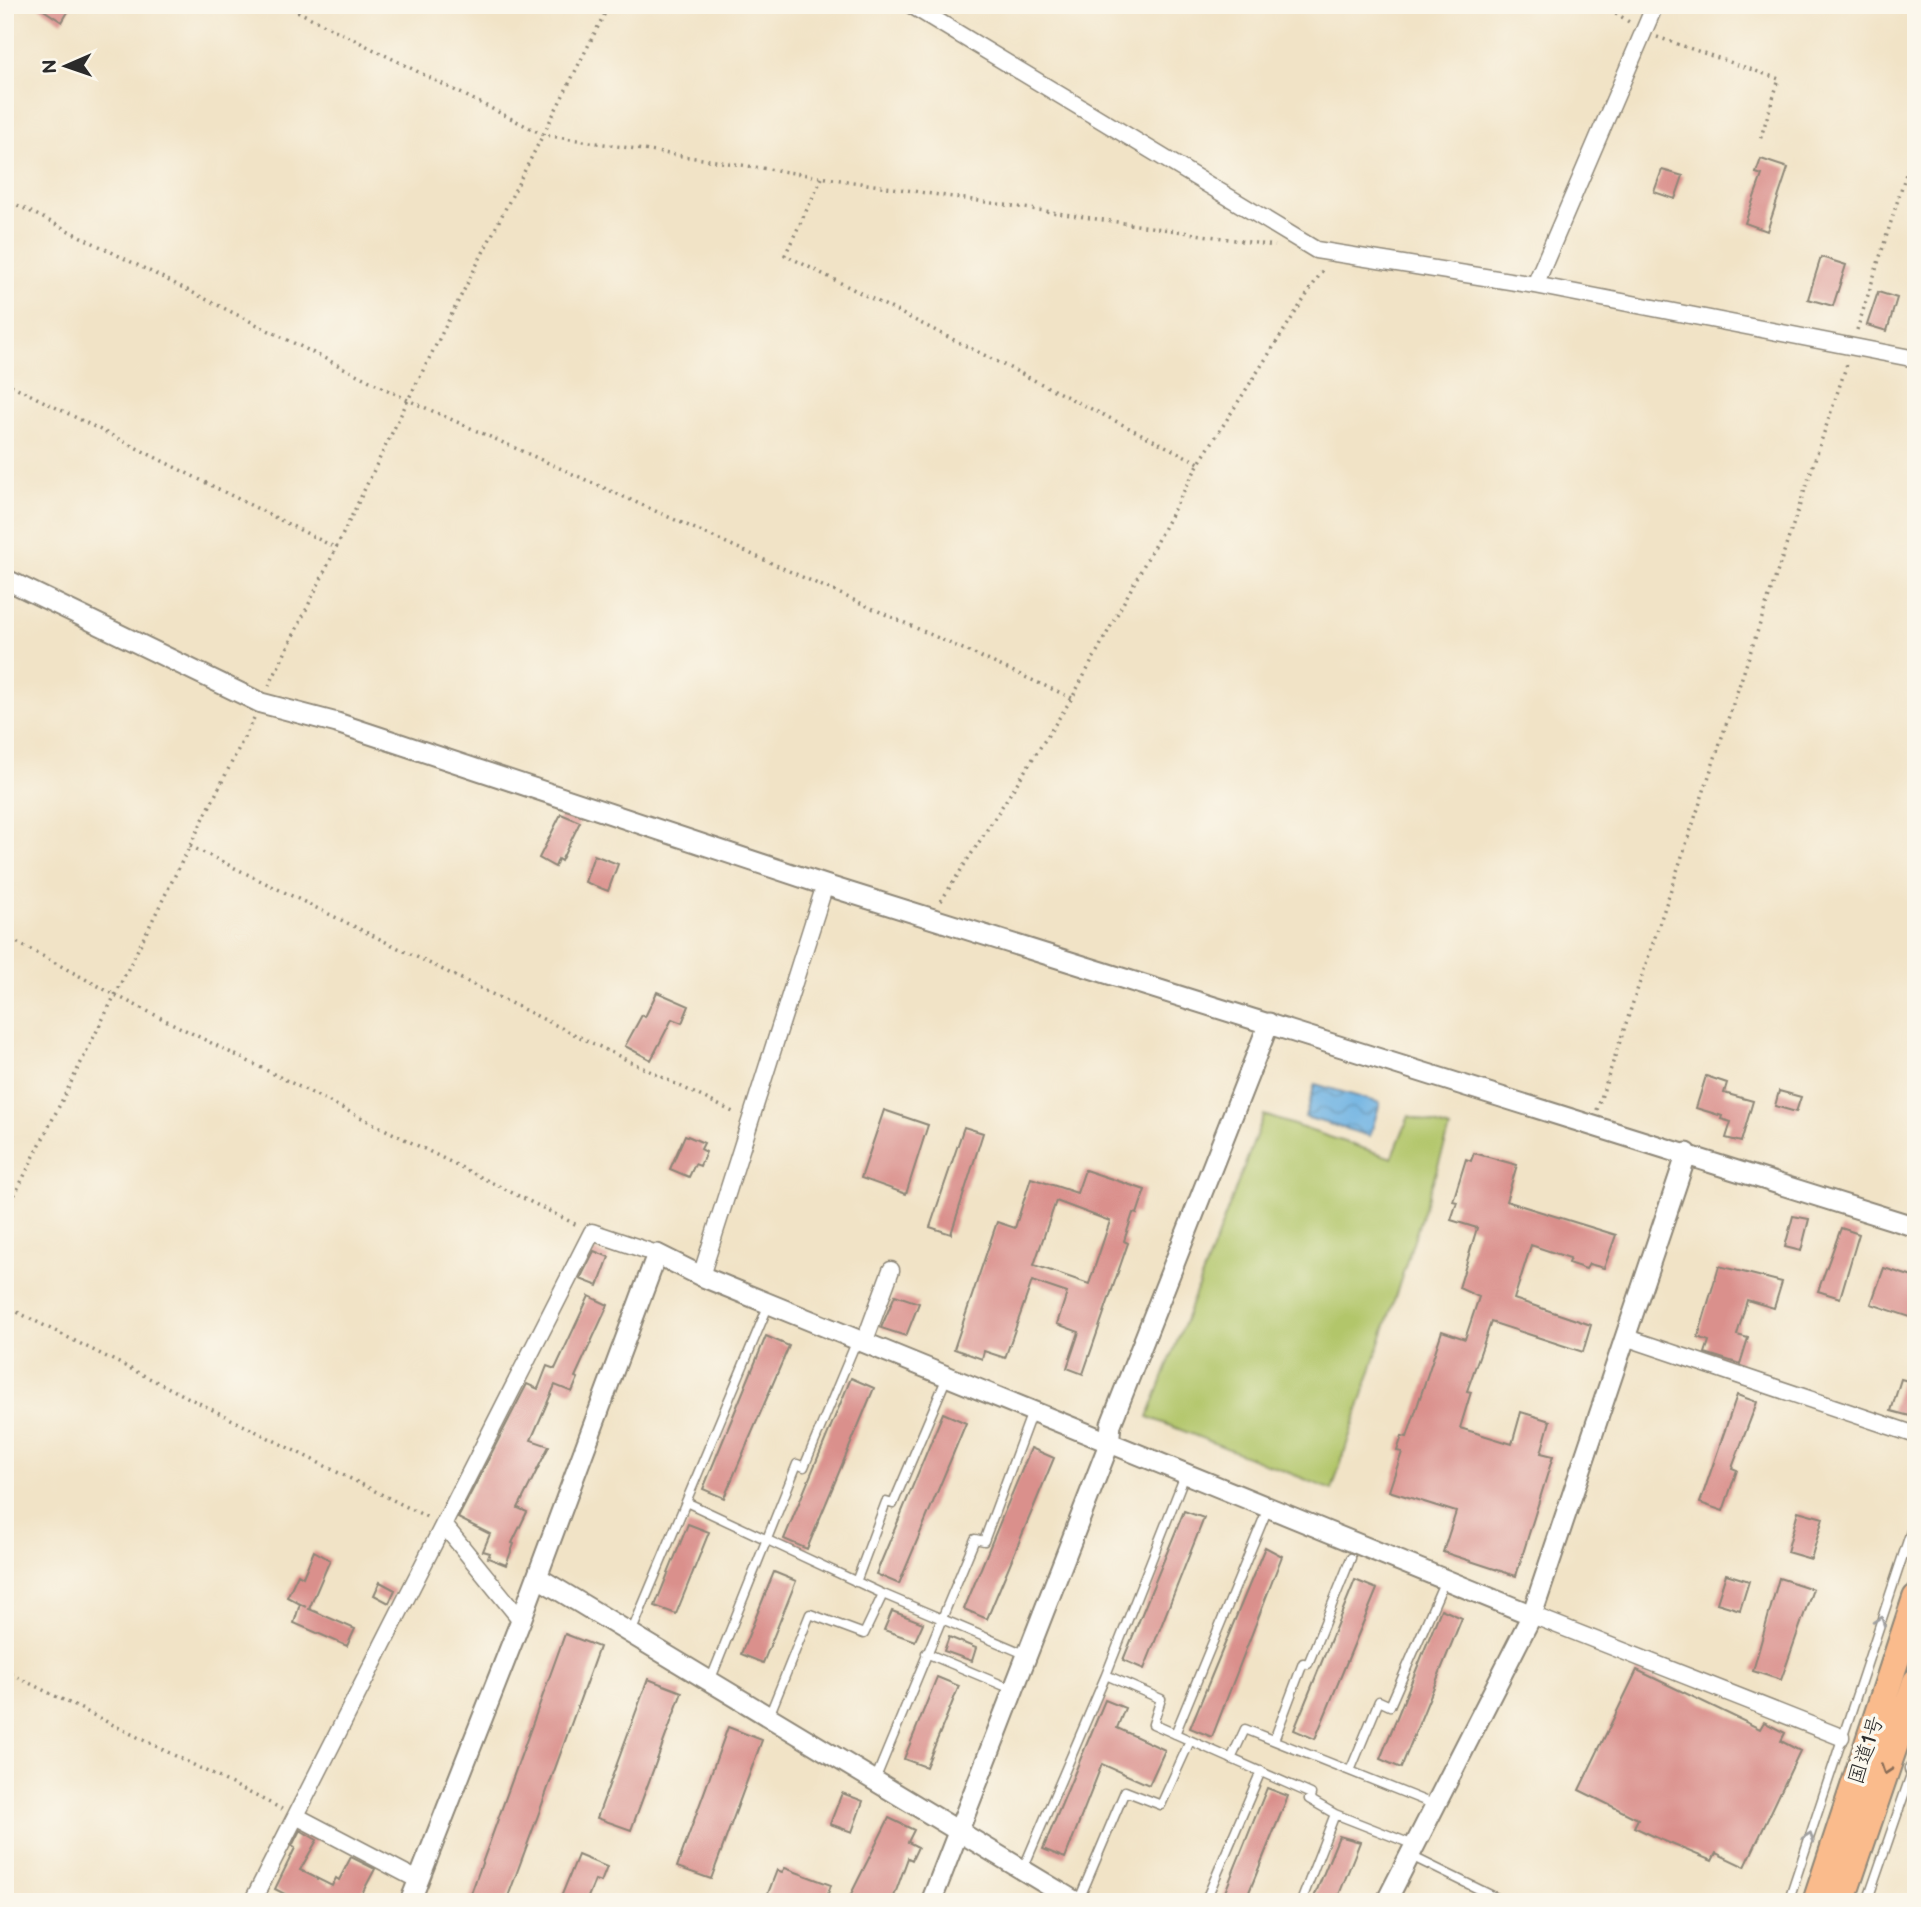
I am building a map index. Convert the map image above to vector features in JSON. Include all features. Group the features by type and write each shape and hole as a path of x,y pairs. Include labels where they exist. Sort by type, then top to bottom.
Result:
{"highway":[{"name":"国道1号","path":"1816,1902 1916,1598"},
{"name":"国道1号","path":"1841,1902 1916,1682"}],"street":[{"path":"911,5 1316,250 1535,285 1916,359"},
{"path":"1535,285 1655,5"},
{"path":"5,579 261,703 337,723 825,885 1687,1153 1916,1227"},
{"path":"701,1276 825,885"},
{"path":"931,1902 961,1831 1109,1444 1111,1424 1269,1023"},
{"path":"1386,1902 1532,1615 1687,1153"},
{"path":"252,1902 592,1232 657,1254 701,1276 1109,1444 1841,1737"},
{"path":"410,1902 521,1620 657,1254"},
{"path":"860,1341 891,1270"},
{"path":"1625,1337 1916,1435"},
{"path":"444,1525 521,1620"},
{"path":"537,1577 1077,1902"},
{"path":"296,1816 418,1880"}],"lane":[{"path":"631,1633 769,1304"},
{"path":"710,1681 797,1464 804,1467 860,1341"},
{"path":"856,1582 886,1502 893,1504 947,1377"},
{"path":"875,1780 975,1539 984,1541 1032,1412"},
{"path":"1023,1869 1106,1675 1185,1475"},
{"path":"686,1502 856,1582 1028,1656"},
{"path":"1175,1734 1268,1508"},
{"path":"1788,1902 1916,1516"},
{"path":"1274,1740 1303,1663 1308,1664 1351,1558"},
{"path":"1350,1771 1379,1701 1390,1706 1445,1580"},
{"path":"769,1716 810,1614 864,1634 883,1594"},
{"path":"926,1653 1015,1691"},
{"path":"1106,1675 1161,1699 1153,1724 1311,1794 1309,1799 1335,1814 1412,1850 1505,1902"},
{"path":"1231,1759 1245,1729 1435,1805"},
{"path":"1077,1902 1125,1791 1161,1805 1190,1741"},
{"path":"1867,1902 1915,1767"},
{"path":"1205,1902 1261,1771"},
{"path":"1301,1902 1335,1814"}],"path":[{"path":"285,5 544,135 1281,247"},
{"path":"5,1213 261,703 408,400 609,5"},
{"path":"1604,5 1644,33 1779,79 1760,141"},
{"path":"1591,1124 1685,853 1852,347 1916,142"},
{"path":"822,177 785,255 1199,463"},
{"path":"5,199 408,400 1072,698"},
{"path":"929,917 1072,698 1199,463 1333,254"},
{"path":"5,382 336,548"},
{"path":"190,846 751,1121"},
{"path":"5,936 115,995 592,1232"},
{"path":"5,1306 444,1525"},
{"path":"5,1671 296,1816"}],"green space":[{"path":"1264,1115 1392,1158 1409,1116 1450,1129 1332,1490 1148,1417"}],"water":[{"path":"1315,1084 1380,1103 1370,1136 1305,1117"}],"building":[{"path":"36,5 72,5 62,22"},
{"path":"1761,159 1788,168 1767,231 1745,223 1762,175 1756,173"},
{"path":"1662,170 1683,176 1675,199 1654,192"},
{"path":"1821,257 1846,265 1833,306 1808,299"},
{"path":"1878,292 1897,298 1887,331 1867,325"},
{"path":"561,814 580,822 561,861 558,859 555,867 539,858"},
{"path":"594,855 618,864 608,891 585,882"},
{"path":"657,992 689,1006 682,1023 672,1019 651,1060 625,1046 642,1015 645,1017"},
{"path":"1706,1076 1727,1083 1724,1093 1753,1101 1741,1142 1726,1138 1731,1122 1721,1119 1722,1116 1696,1108"},
{"path":"1779,1091 1801,1097 1796,1112 1775,1106"},
{"path":"884,1110 928,1125 906,1194 861,1178"},
{"path":"964,1127 983,1133 951,1234 930,1227"},
{"path":"685,1135 704,1143 701,1149 706,1152 700,1166 695,1164 689,1177 670,1169"},
{"path":"1474,1153 1517,1165 1506,1201 1616,1235 1604,1268 1589,1264 1586,1269 1568,1263 1570,1258 1531,1245 1514,1299 1591,1325 1583,1352 1491,1322 1467,1391 1471,1392 1460,1428 1512,1444 1521,1412 1550,1421 1541,1453 1553,1456 1516,1576 1443,1552 1456,1512 1389,1491 1402,1452 1397,1451 1402,1436 1407,1437 1442,1331 1465,1339 1479,1297 1459,1288 1477,1228 1451,1220 1457,1202 1453,1201 1466,1159 1471,1161"},
{"path":"1085,1170 1145,1190 1137,1214 1133,1213 1124,1241 1128,1243 1083,1374 1067,1368 1079,1332 1057,1324 1067,1293 1032,1281 1005,1358 984,1351 982,1359 954,1349 997,1222 1015,1228 1031,1178 1077,1193","holes":["1056,1201 1110,1221 1089,1284 1034,1265"]},
{"path":"1793,1216 1809,1219 1801,1251 1785,1247"},
{"path":"1841,1228 1859,1234 1840,1298 1818,1291"},
{"path":"594,1251 609,1257 598,1286 580,1279"},
{"path":"1719,1266 1782,1282 1774,1308 1747,1300 1737,1335 1748,1338 1740,1364 1705,1353 1709,1341 1698,1337"},
{"path":"1884,1268 1916,1278 1913,1318 1871,1304"},
{"path":"895,1295 919,1303 906,1336 881,1328"},
{"path":"589,1296 608,1305 575,1377 578,1378 572,1392 555,1385 531,1440 549,1446 518,1508 527,1512 512,1543 514,1544 506,1565 488,1558 490,1553 483,1551 490,1534 458,1518 527,1384 538,1389 547,1366 555,1369"},
{"path":"766,1336 789,1346 724,1498 703,1489"},
{"path":"851,1378 874,1388 807,1549 784,1539"},
{"path":"1901,1379 1916,1383 1916,1398 1910,1416 1891,1411"},
{"path":"1737,1395 1757,1402 1732,1468 1737,1470 1723,1511 1700,1503"},
{"path":"943,1413 966,1423 899,1584 876,1574"},
{"path":"1031,1448 1054,1458 987,1619 964,1609"},
{"path":"1184,1511 1204,1518 1144,1669 1123,1660"},
{"path":"1798,1511 1823,1518 1811,1559 1787,1552"},
{"path":"688,1524 709,1532 676,1614 655,1606"},
{"path":"1265,1547 1282,1556 1212,1737 1190,1728"},
{"path":"314,1551 330,1560 309,1609 355,1629 347,1646 294,1623 300,1604 306,1607 287,1597 298,1574 303,1577"},
{"path":"774,1572 796,1581 763,1663 741,1654"},
{"path":"1726,1574 1749,1581 1740,1610 1717,1603"},
{"path":"1779,1578 1813,1589 1781,1680 1753,1671"},
{"path":"1355,1580 1377,1589 1315,1739 1294,1730"},
{"path":"380,1582 395,1590 389,1603 374,1595"},
{"path":"1441,1609 1462,1618 1401,1768 1380,1759"},
{"path":"892,1611 923,1623 915,1641 884,1630"},
{"path":"565,1634 599,1647 506,1902 468,1902"},
{"path":"949,1637 976,1648 972,1661 944,1651"},
{"path":"1637,1670 1760,1729 1764,1722 1785,1733 1781,1741 1800,1751 1745,1867 1716,1853 1712,1861 1662,1840 1634,1827 1638,1819 1579,1790"},
{"path":"937,1677 959,1686 926,1767 904,1759"},
{"path":"648,1679 682,1692 631,1830 597,1818"},
{"path":"1105,1700 1125,1708 1117,1728 1165,1750 1149,1785 1102,1764 1065,1858 1043,1849"},
{"path":"728,1727 762,1740 711,1879 677,1867"},
{"path":"1267,1788 1288,1796 1245,1902 1221,1902"},
{"path":"842,1793 863,1801 852,1832 830,1824"},
{"path":"889,1818 914,1830 908,1842 918,1847 912,1860 908,1858 892,1902 847,1902"},
{"path":"300,1830 317,1840 300,1870 332,1886 336,1878 339,1880 351,1857 375,1869 359,1899 364,1902 300,1902 275,1889 295,1848 292,1846"},
{"path":"1339,1836 1360,1842 1336,1902 1312,1902"},
{"path":"578,1855 607,1867 601,1882 595,1880 586,1902 559,1902"},
{"path":"785,1868 831,1885 825,1902 803,1897 801,1902 783,1902 767,1896 777,1870 782,1872"}]}
